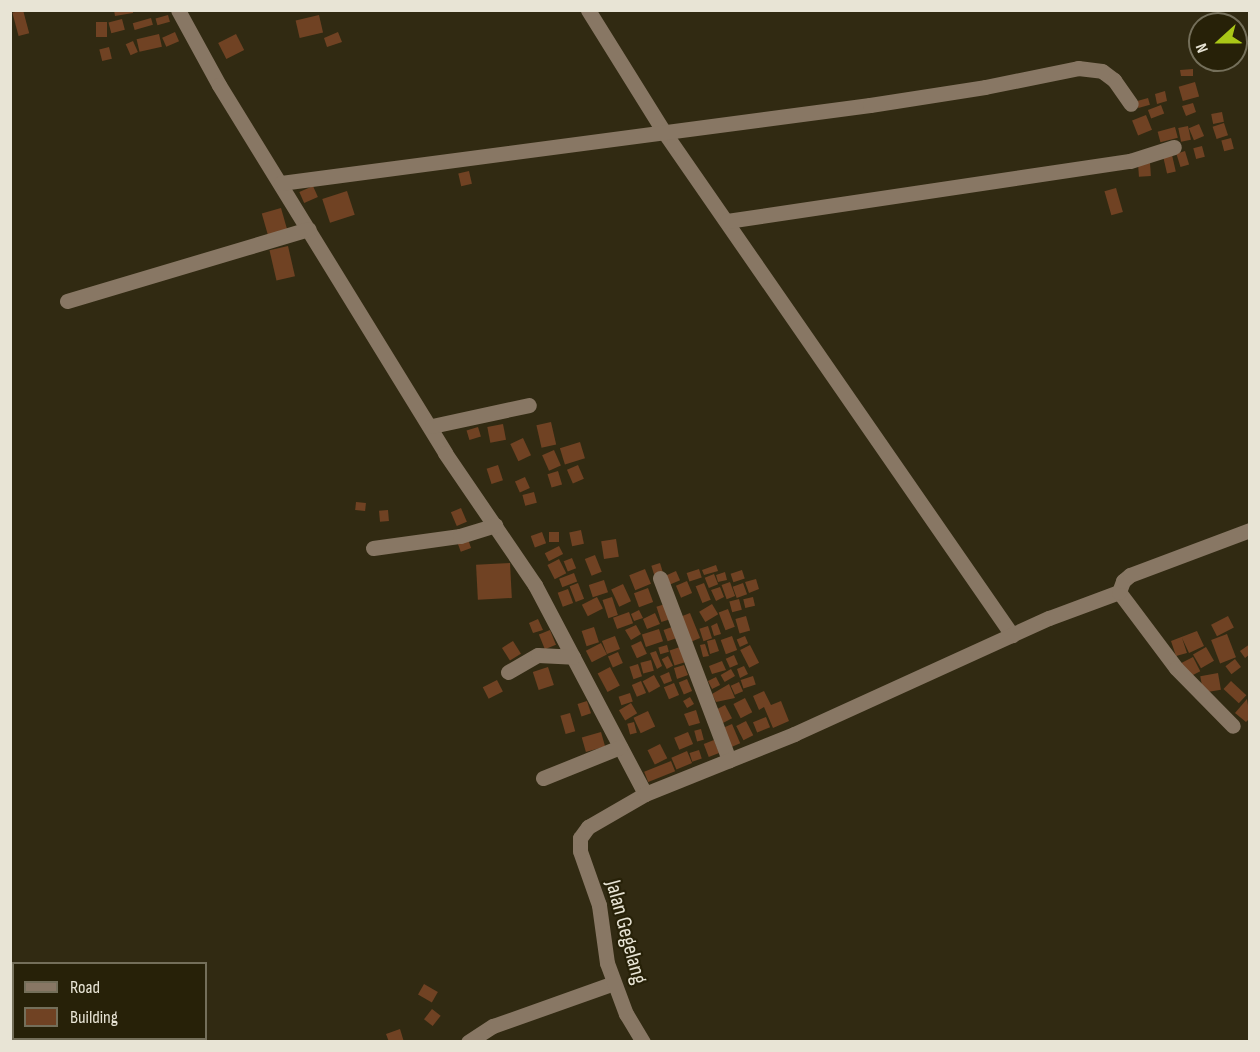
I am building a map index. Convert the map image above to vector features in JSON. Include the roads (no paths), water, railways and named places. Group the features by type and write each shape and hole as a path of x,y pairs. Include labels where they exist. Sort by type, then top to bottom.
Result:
{"street":[{"path":"178,10 308,230 432,426 470,492 536,585 645,794"},
{"path":"588,10 664,132 1012,635"},
{"path":"281,183 974,89 1078,68 1102,71 1114,80 1131,104"},
{"path":"727,221 1130,161 1173,147"},
{"path":"67,301 308,230"},
{"path":"432,426 529,405"},
{"path":"374,548 460,536 495,525"},
{"path":"1233,726 1176,668 1119,592 1123,581 1130,575 1250,530"},
{"path":"660,578 729,760"},
{"name":"Jalan Gegelang","path":"642,1041 614,983 599,905 579,843 588,827 645,794 729,760 1012,635 1119,592"},
{"path":"508,672 538,655 573,657"},
{"path":"543,778 620,747"},
{"path":"477,1039 614,983"}]}
